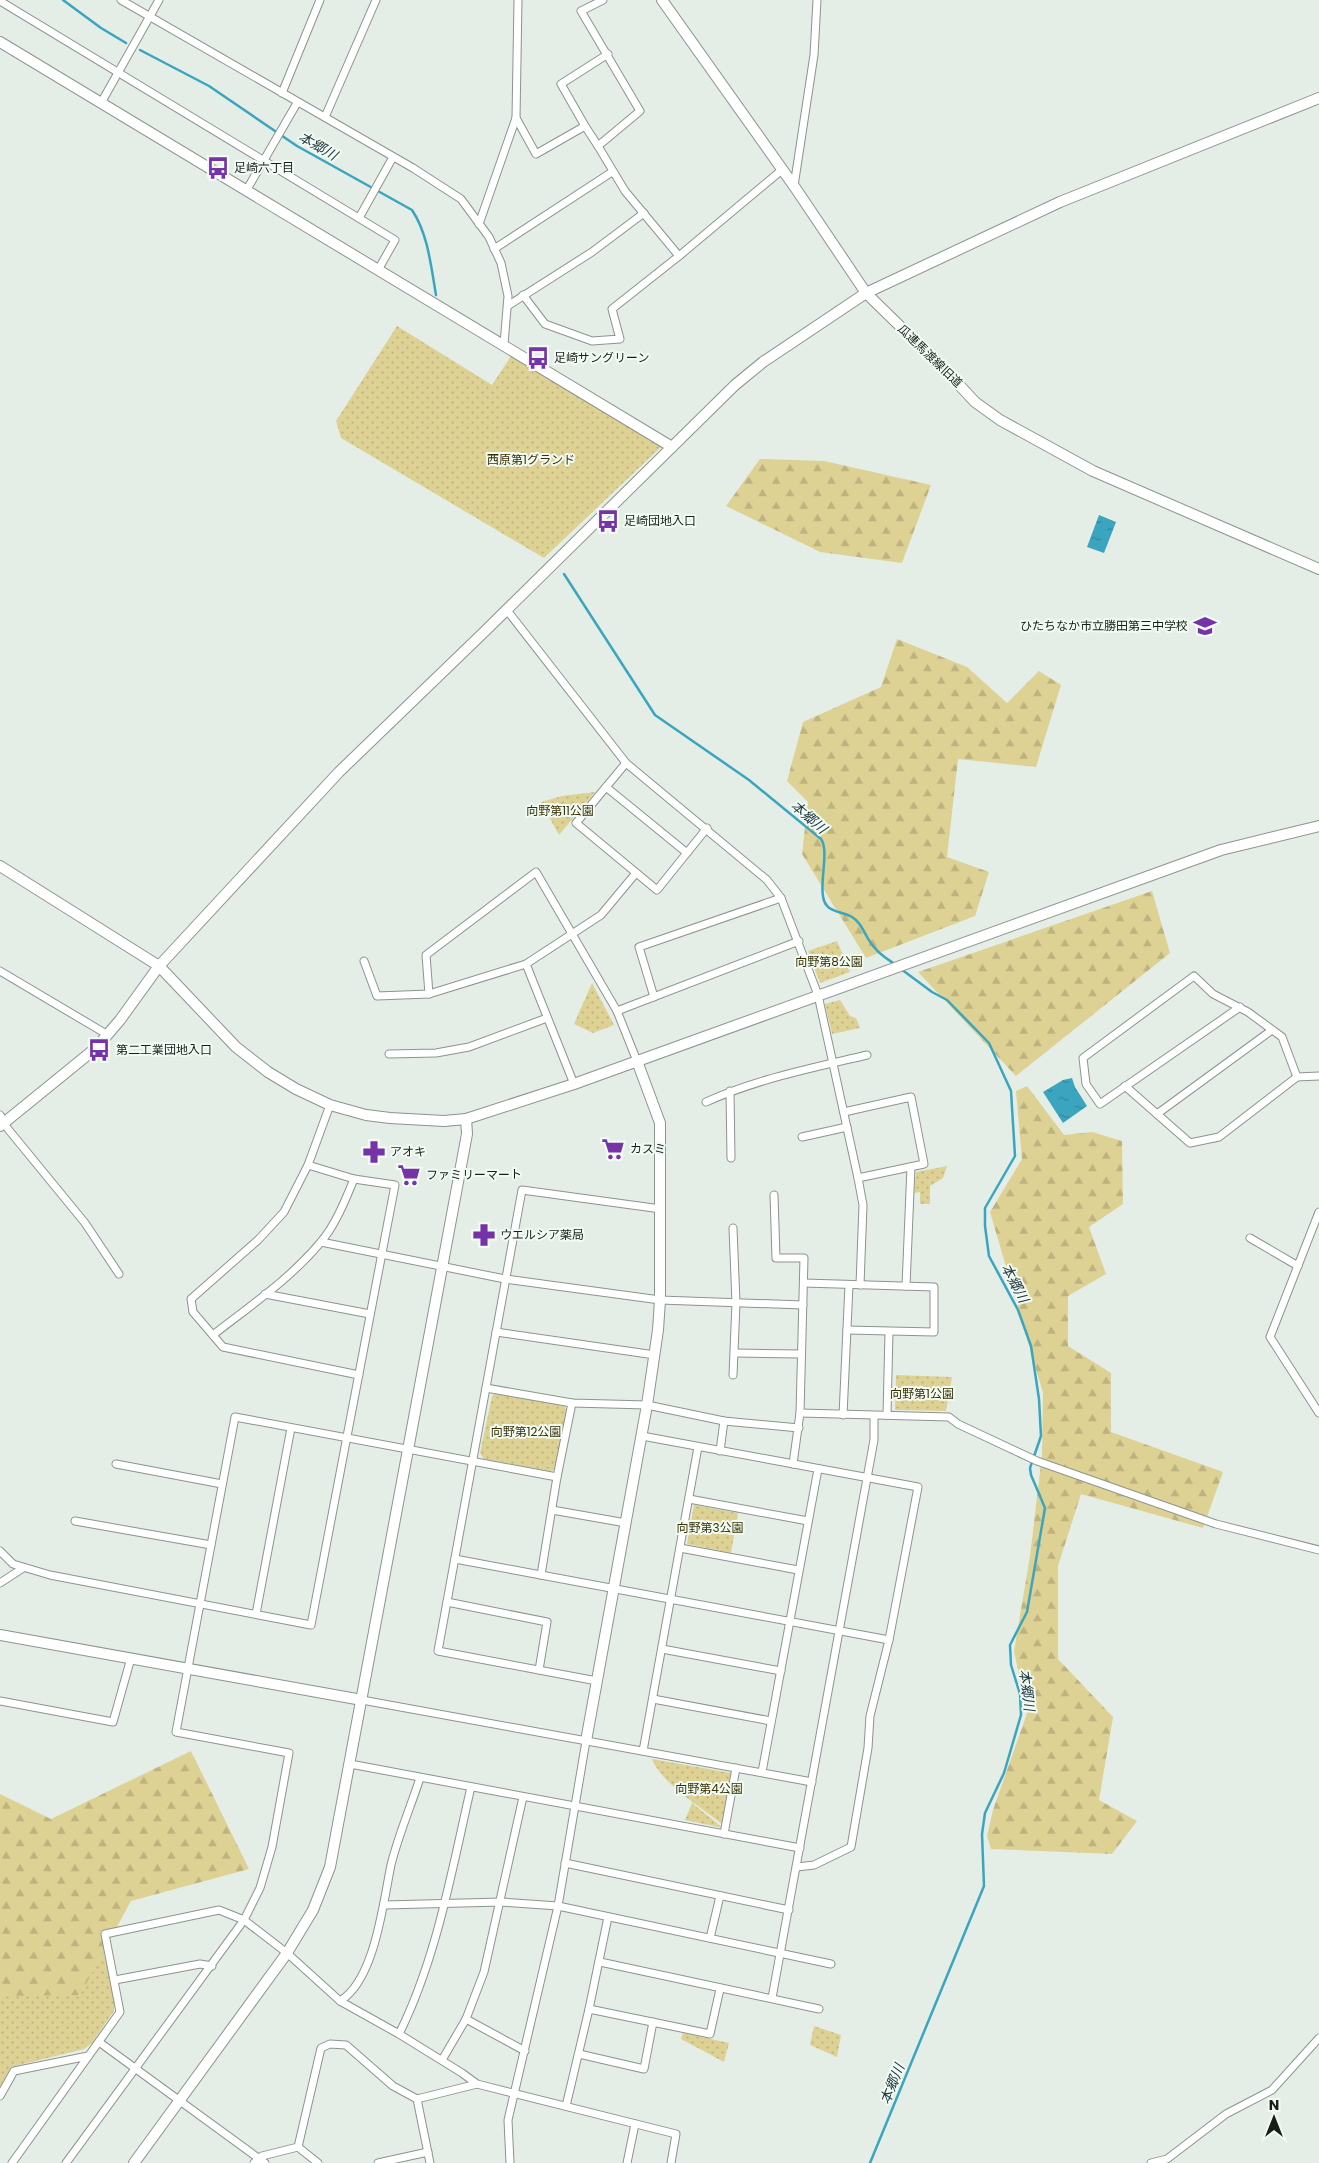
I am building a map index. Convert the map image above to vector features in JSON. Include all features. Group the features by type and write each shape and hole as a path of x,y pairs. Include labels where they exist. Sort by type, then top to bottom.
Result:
{"street":[{"path":"121,0 325,117 461,199 479,224 501,263 508,305 504,344"},
{"path":"101,103 148,16 159,0"},
{"path":"282,94 320,0"},
{"path":"325,117 376,0"},
{"path":"479,224 516,118 518,0"},
{"path":"598,146 640,112 582,10 603,0"},
{"name":"瓜連馬渡線旧道","path":"662,0 783,170 866,293 950,374 975,402 1000,420 1093,471 1319,569"},
{"path":"794,186 814,56 817,0"},
{"path":"0,1 395,240 378,270"},
{"path":"0,42 672,447"},
{"path":"608,54 561,84 612,172 679,256"},
{"path":"119,1274 84,1223 1,1121 81,1060 108,1035 159,966 339,772 735,385 763,362 866,293 1060,202 1319,98"},
{"path":"246,191 298,103"},
{"path":"516,118 536,154 585,126"},
{"path":"358,218 393,157"},
{"path":"523,295 546,324 592,341 620,339 612,309 783,170"},
{"path":"494,249 612,172"},
{"path":"508,305 592,252 644,213"},
{"path":"506,609 626,763 707,828 767,880 781,898 799,941 818,996 858,1178 863,1205 860,1285"},
{"path":"626,763 576,824 657,890 707,828"},
{"path":"606,787 687,853"},
{"path":"0,866 159,966 236,1047 268,1072 296,1089 330,1105 366,1115 414,1120 466,1119 487,1114 574,1084 1221,850 1319,826"},
{"path":"429,994 426,956 536,872 617,1011 660,1123 660,1300 648,1405 574,1806 558,1906 508,2120 510,2163"},
{"path":"364,961 377,996 429,994 526,964 601,915 636,873"},
{"path":"654,997 638,946 781,898"},
{"path":"617,1011 799,941"},
{"path":"526,964 574,1084"},
{"path":"0,971 108,1035"},
{"path":"1240,1007 1100,1104 1086,1084 1083,1058 1194,976 1212,994 1240,1007 1282,1037 1297,1077"},
{"path":"389,1054 436,1053 469,1047 547,1018"},
{"path":"1158,1114 1272,1030"},
{"path":"706,1102 730,1091 866,1056"},
{"path":"1125,1086 1190,1143 1219,1137 1297,1077 1319,1076"},
{"path":"730,1091 731,1158"},
{"path":"844,1112 911,1097 924,1164 858,1178"},
{"path":"330,1105 308,1165 284,1212 258,1240 191,1299 193,1312 223,1347 359,1375"},
{"path":"134,2163 287,1953 313,1910 330,1867 444,1267 467,1134 466,1119"},
{"path":"802,1137 847,1127"},
{"path":"0,1551 12,1564 23,1568 200,1605 311,1625 395,1185 354,1179 308,1165"},
{"path":"906,1286 911,1167"},
{"path":"213,1335 283,1280 321,1242 344,1203 354,1179"},
{"path":"597,1680 438,1651 522,1190 661,1209"},
{"path":"774,1195 776,1258 804,1258 800,1413 793,1464"},
{"path":"1319,1212 1270,1337 1319,1413"},
{"path":"733,1228 736,1303 733,1375"},
{"path":"1250,1238 1298,1266"},
{"path":"321,1242 506,1279 660,1300 803,1305"},
{"path":"804,1283 934,1287 934,1332 847,1330"},
{"path":"843,1415 849,1285"},
{"path":"265,1294 370,1314"},
{"path":"496,1332 655,1355"},
{"path":"887,1415 889,1332"},
{"path":"735,1353 801,1354"},
{"path":"486,1388 572,1403 648,1405 724,1421 799,1428"},
{"path":"541,1575 557,1477 572,1403"},
{"path":"800,1413 949,1417 958,1424 1034,1460 1216,1524 1319,1550"},
{"path":"772,1998 874,1440 874,1416"},
{"path":"66,2163 244,1920 260,1888 272,1847 289,1754 176,1732 235,1417 557,1477"},
{"path":"720,1451 724,1421"},
{"path":"256,1614 291,1428"},
{"path":"642,1436 918,1487 889,1640 870,1716 868,1748 852,1847 814,1864 797,1868"},
{"path":"643,1751 698,1447"},
{"path":"116,1464 222,1484"},
{"path":"762,1772 818,1469"},
{"path":"688,1499 808,1521"},
{"path":"552,1510 626,1523"},
{"path":"75,1521 211,1545"},
{"path":"680,1548 798,1570"},
{"path":"455,1559 889,1640"},
{"path":"0,1583 23,1568"},
{"path":"447,1602 547,1622 539,1670"},
{"path":"0,1635 812,1782"},
{"path":"662,1649 781,1671"},
{"path":"0,1701 113,1722 131,1658"},
{"path":"653,1699 771,1721"},
{"path":"350,1764 800,1848"},
{"path":"724,1834 736,1768"},
{"path":"340,2001 351,1995 364,1973 384,1906 391,1864 420,1778"},
{"path":"399,2034 416,2001 444,1903 471,1786"},
{"path":"442,2060 466,2019 484,1972 523,1797"},
{"path":"564,1863 788,1910"},
{"path":"710,1938 720,1896"},
{"path":"384,1906 501,1902 558,1906 831,1964"},
{"path":"12,2163 120,2012 105,1934 219,1910 244,1920 287,1953 340,2001 442,2060 477,2084 676,2134 671,2163"},
{"path":"566,2106 600,1962 608,1917"},
{"path":"600,1962 819,2009"},
{"path":"115,1980 200,1964 212,1966"},
{"path":"589,2009 710,2034 720,1989"},
{"path":"466,2019 525,2051"},
{"path":"579,2054 644,2069 653,2022"},
{"path":"1152,2163 1167,2159 1226,2114 1272,2090 1319,2038"},
{"path":"99,2042 180,2099 256,2160 265,2163"},
{"path":"298,2147 322,2048 330,2044 346,2045 393,2086 417,2099 477,2084"},
{"path":"0,2096 14,2071 88,2056"},
{"path":"417,2099 430,2163"},
{"path":"627,2163 635,2124"},
{"path":"256,2160 298,2147"},
{"path":"298,2147 318,2163"},
{"path":"378,2163 428,2152"}],"green space":[{"name":"西原第1グランド","path":"397,326 492,385 511,356 661,447 544,558 341,438 336,421"},
{"path":"760,459 824,461 931,485 902,563 820,552 726,506"},
{"path":"897,639 967,667 1007,703 1039,671 1061,685 1036,767 958,759 947,857 989,872 975,916 866,958 802,854 808,802 787,781 803,722 881,687"},
{"name":"向野第11公園","path":"595,792 559,835 541,802 562,796"},
{"path":"1152,891 1170,953 1016,1076 918,972"},
{"name":"向野第8公園","path":"837,941 850,972 820,983 808,951"},
{"path":"592,983 614,1025 593,1033 574,1024"},
{"path":"840,1000 850,1016 856,1018 860,1028 832,1034 825,1004"},
{"path":"1027,1086 1064,1135 1092,1132 1122,1141 1123,1204 1089,1227 1106,1274 1068,1296 1068,1346 1111,1373 1111,1432 1223,1472 1203,1528 1081,1494 1058,1566 1058,1659 1113,1717 1099,1800 1137,1821 1112,1854 991,1849 987,1836 993,1810 1027,1713 1014,1651 1030,1556 1042,1455 1043,1393 990,1212 1022,1159 1016,1091"},
{"path":"947,1166 943,1178 930,1186 930,1204 920,1204 920,1192 914,1193 916,1172"},
{"name":"向野第1公園","path":"896,1375 952,1377 946,1411 895,1410"},
{"name":"向野第12公園","path":"496,1392 564,1406 568,1412 557,1469 550,1471 484,1459 480,1453 492,1396"},
{"name":"向野第3公園","path":"694,1505 738,1513 731,1553 687,1544"},
{"path":"191,1751 249,1869 131,1901 80,1995 0,1996 0,1794 51,1819"},
{"name":"向野第4公園","path":"652,1759 731,1773 722,1824 673,1786 657,1768"},
{"path":"692,1803 723,1828 685,1820"},
{"path":"97,1924 115,2000 114,2011 92,2043 84,2049 11,2067 0,2087 0,1939"},
{"path":"814,2026 841,2035 837,2057 810,2045"},
{"path":"683,2033 729,2043 724,2062 681,2039"}],"water":[{"path":"1099,515 1116,522 1104,553 1087,547"},
{"path":"1072,1078 1075,1087 1087,1106 1063,1123 1043,1092 1063,1080"}],"waterway":[{"name":"本郷川","path":"63,0 101,28 126,43"},
{"name":"本郷川","path":"140,50 209,86 297,146 412,210 422,229 436,295"},
{"name":"本郷川","path":"564,574 655,715 749,780 821,839 824,850 822,889 824,901 830,908 856,920 877,951 896,965"},
{"name":"本郷川","path":"870,2163 984,1886 982,1834 985,1813 1004,1773 1021,1715 1020,1694 1011,1665 1010,1645 1027,1612 1045,1508 1031,1475 1030,1468 1041,1436 1039,1399 1031,1346 1018,1310 989,1256 985,1226 985,1208 1015,1156 1011,1091 989,1043 947,1000 932,992 901,969"}],"place":[{"name":"足崎六丁目","path":"218,168"},
{"name":"足崎サングリーン","path":"538,358"},
{"name":"足崎団地入口","path":"608,521"},
{"name":"ひたちなか市立勝田第三中学校","path":"1205,626"},
{"name":"第二工業団地入口","path":"99,1050"},
{"name":"カスミ","path":"613,1149"},
{"name":"アオキ","path":"374,1152"},
{"name":"ファミリーマート","path":"409,1175"},
{"name":"ウエルシア薬局","path":"484,1235"}]}
